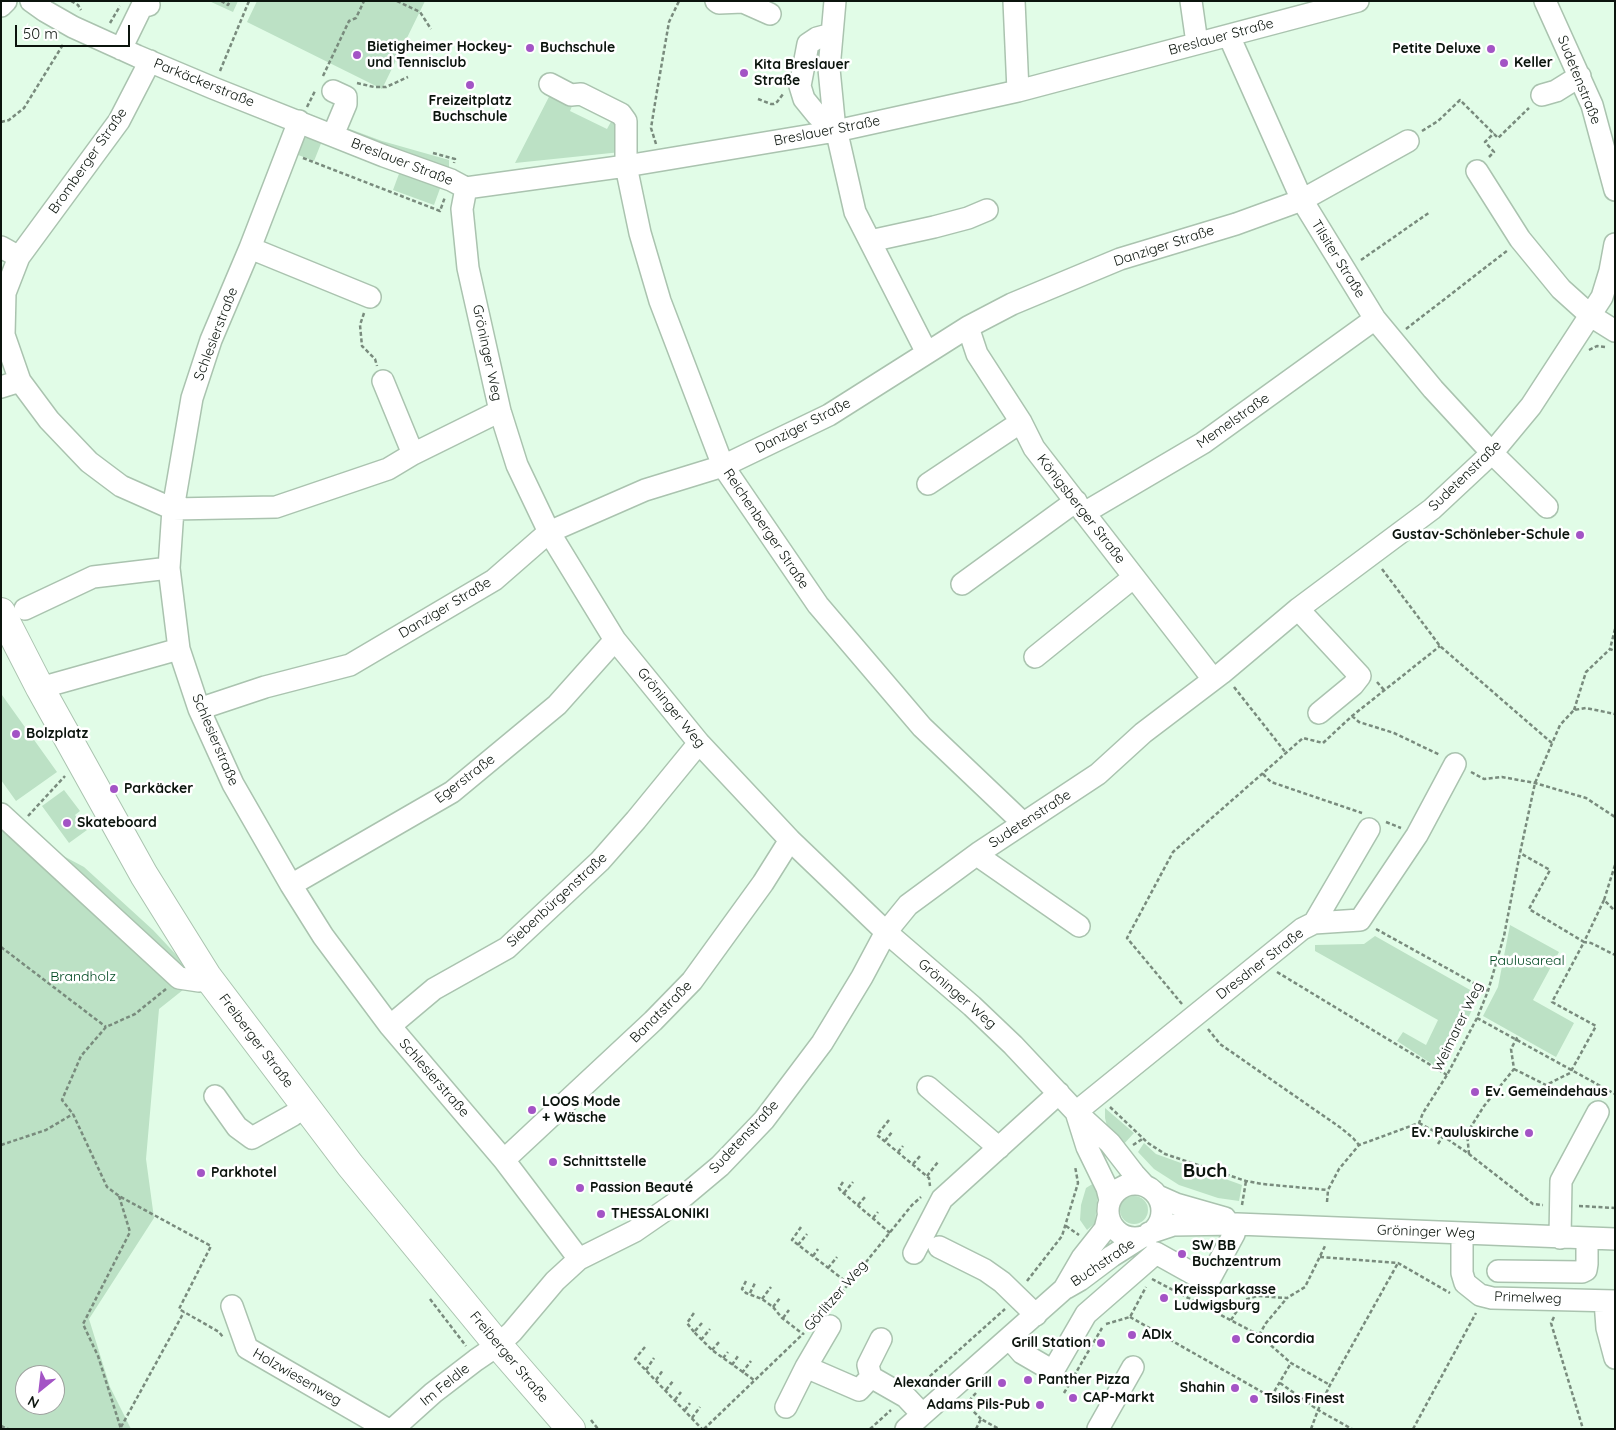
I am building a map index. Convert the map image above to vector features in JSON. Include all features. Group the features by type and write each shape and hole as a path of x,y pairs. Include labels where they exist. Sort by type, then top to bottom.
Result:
{"main road":[{"name":"Freiberger Straße","path":"13,610 40,688 144,875 207,976 350,1165 498,1345 571,1429"}],"street":[{"path":"1,6 6,1"},
{"name":"Parkäckerstraße","path":"31,1 45,12 101,40 213,88 298,121"},
{"path":"716,1 719,3 743,2 770,14"},
{"path":"835,1 829,69 835,125 855,212 926,354"},
{"path":"1014,1 1018,91"},
{"path":"1191,1 1197,44"},
{"name":"Breslauer Straße","path":"298,121 458,184 626,166 1018,91 1358,1"},
{"name":"Sudetenstraße","path":"1545,1 1592,105 1615,190"},
{"path":"122,49 142,6 149,6"},
{"path":"832,34 817,38 808,44 800,86 804,100 825,120 835,125"},
{"name":"Tilsiter Straße","path":"1229,36 1302,200 1375,319 1492,453 1547,507"},
{"name":"Bromberger Straße","path":"150,61 119,120 10,252 5,293 3,335 10,384 49,420 89,462 121,486 173,509"},
{"path":"1542,96 1556,91 1580,76"},
{"name":"Reichenberger Straße","path":"550,84 571,95 581,94 621,114 626,121 626,166 640,233 660,301 723,466 818,605 922,727 1023,824"},
{"path":"333,91 346,97 346,104 333,135"},
{"name":"Schlesierstraße","path":"298,121 250,248 211,340 192,398 173,509 169,568 179,649 199,709 233,784 290,885 323,936 390,1026 504,1160 579,1259"},
{"name":"Danziger Straße","path":"199,709 265,687 350,665 494,580 549,532 645,490 723,466 829,415 968,328 1012,304 1120,259 1236,224 1302,200 1408,141"},
{"path":"1483,163 1520,239 1561,288 1591,316 1615,331"},
{"name":"Gröninger Weg","path":"458,184 468,268 500,411 517,465 549,532 616,640 699,743 790,840 886,932 972,1006 1013,1045 1076,1112 1110,1143 1134,1174 1151,1191"},
{"path":"870,241 968,218 987,210"},
{"name":"Sudetenstraße","path":"498,1345 512,1332 555,1281 579,1259 635,1230 677,1202 720,1166 764,1120 822,1044 886,932 908,904 980,852 1098,774 1143,733 1218,676 1298,609 1432,508 1492,453 1531,406 1591,316 1602,297 1610,271 1615,244"},
{"path":"250,248 370,297"},
{"name":"Memelstraße","path":"962,584 1080,507 1203,443 1375,319"},
{"name":"Königsberger Straße","path":"968,328 977,354 1021,422 1034,448 1134,577 1218,676"},
{"path":"383,381 414,454"},
{"path":"173,509 276,506 388,469 500,411"},
{"path":"928,484 1021,422"},
{"path":"13,610 93,577 169,568"},
{"path":"1035,657 1134,577"},
{"path":"1298,609 1360,676 1354,684 1319,713"},
{"name":"Egerstraße","path":"290,885 452,792 557,705 616,640"},
{"path":"40,688 179,649"},
{"name":"Siebenbürgenstraße","path":"390,1026 434,989 507,948 600,861 699,743"},
{"path":"1360,920 1417,835 1446,759"},
{"path":"1,814 179,978 199,981 207,976"},
{"path":"1314,923 1373,821"},
{"name":"Banatstraße","path":"504,1160 692,981 763,883 790,840"},
{"path":"980,852 984,860 1079,926"},
{"name":"Dresdner Straße","path":"1076,1112 1302,929 1314,923 1360,920"},
{"path":"928,1087 999,1148"},
{"path":"914,1253 942,1199 938,1193 999,1148 1059,1093"},
{"path":"215,1096 236,1127 252,1138 293,1115 304,1105"},
{"name":"Gröninger Weg","path":"1076,1112 1087,1147 1106,1188 1112,1225 1118,1232 1125,1236 1146,1235 1173,1225 1239,1214"},
{"path":"1560,1238 1560,1181 1598,1112"},
{"name":"Gröninger Weg","path":"1109,1209 1114,1193 1121,1187 1129,1184 1151,1191 1176,1204 1210,1213 1462,1234 1615,1239"},
{"path":"1146,1235 1156,1228 1162,1212 1151,1191"},
{"name":"Buchstraße","path":"1064,1289 1082,1258 1105,1228 1109,1209"},
{"path":"1009,1338 1022,1353 1053,1371 1086,1314 1143,1275 1156,1253 1208,1282 1234,1234 1239,1214"},
{"name":"Primelweg","path":"1462,1234 1462,1273 1465,1283 1480,1295 1492,1298 1610,1301"},
{"name":"Buchstraße","path":"906,1429 1064,1289 1146,1235"},
{"path":"1498,1271 1582,1272 1586,1270 1587,1238"},
{"path":"939,1247 985,1270 1002,1282 1036,1315"},
{"path":"1610,1301 1606,1328 1615,1358"},
{"name":"Holzwiesenweg","path":"232,1306 247,1348 387,1429"},
{"path":"786,1407 806,1367 823,1321"},
{"path":"881,1339 868,1365 871,1376 906,1397 922,1414"},
{"name":"Im Feldle","path":"394,1429 433,1393 498,1345"},
{"path":"806,1367 859,1390 871,1376"},
{"path":"1098,1429 1133,1367"}],"path":[{"path":"101,40 123,1"},
{"path":"221,1 228,5 230,1"},
{"path":"222,67 249,1"},
{"path":"330,63 349,21 356,18 364,1"},
{"path":"397,1 420,12 431,28"},
{"path":"660,160 652,128 669,22 679,1"},
{"path":"1,122 10,120 24,108 73,27"},
{"path":"367,85 386,87 408,77"},
{"path":"1432,125 1460,100 1498,138 1542,96"},
{"path":"1483,163 1494,152 1485,142 1494,134"},
{"path":"287,152 440,211 458,184"},
{"path":"333,170 335,165"},
{"path":"374,186 376,180"},
{"path":"1345,270 1430,212"},
{"path":"1392,340 1520,239"},
{"path":"370,297 360,325 362,346 374,359 383,381"},
{"path":"1371,554 1440,646 1553,744"},
{"path":"1615,629 1610,649 1586,672 1574,710 1586,708 1615,714"},
{"path":"1358,1145 1341,1128 1220,1044 1127,938 1173,852 1303,738 1323,743 1352,716 1440,646"},
{"path":"1610,649 1615,651"},
{"path":"1218,676 1286,752"},
{"name":"Weimarer Weg","path":"1419,1123 1422,1113 1447,1076 1477,1018 1488,991 1504,936 1535,783 1560,725 1574,710"},
{"path":"1352,716 1359,722 1394,732 1484,778 1502,777 1535,783 1586,798 1615,817"},
{"path":"17,828 67,773"},
{"path":"1263,774 1271,782 1373,821 1417,835"},
{"path":"1520,852 1550,870 1529,909 1584,942 1591,943 1615,955"},
{"path":"1514,1069 1546,1085 1570,1073 1596,1026 1552,1002 1604,900 1615,865"},
{"path":"1604,900 1615,911"},
{"path":"1360,920 1488,991"},
{"path":"1,947 106,1027"},
{"path":"1261,962 1447,1076"},
{"path":"121,1428 98,1356 83,1324 130,1232 118,1196 107,1187 73,1114 62,1100 81,1056 106,1027 135,1014 179,978"},
{"path":"1477,1018 1517,1037 1615,1094"},
{"path":"1469,1154 1467,1133 1484,1106 1514,1069 1511,1049 1517,1037"},
{"path":"1097,1094 1144,1138 1165,1154 1246,1181 1328,1190"},
{"path":"1,1145 46,1130 73,1114"},
{"path":"889,1120 877,1135 927,1176 938,1193"},
{"path":"1327,1202 1328,1190 1339,1169 1358,1145 1419,1123 1469,1154 1533,1204"},
{"path":"885,1141 892,1132"},
{"path":"1438,1144 1444,1137 1467,1133"},
{"path":"1130,1147 1144,1138"},
{"path":"898,1152 902,1146"},
{"path":"913,1164 920,1155"},
{"path":"927,1176 938,1162"},
{"path":"1239,1214 1246,1181"},
{"path":"843,1182 839,1188 890,1233"},
{"path":"844,1193 853,1182"},
{"name":"Görlitzer Weg","path":"703,1429 803,1334 823,1321 849,1284 912,1205 938,1193"},
{"path":"858,1205 865,1197"},
{"path":"873,1218 878,1212"},
{"path":"801,1227 792,1240 849,1284"},
{"path":"798,1245 807,1234"},
{"path":"1259,1335 1266,1323 1287,1298 1305,1287 1326,1243"},
{"path":"813,1256 818,1249"},
{"path":"828,1268 837,1257"},
{"path":"1320,1257 1398,1263 1454,1296"},
{"path":"1312,1429 1318,1410 1330,1385 1398,1263"},
{"path":"1130,1317 1143,1275 1259,1335 1291,1364 1330,1385"},
{"path":"746,1281 742,1289 773,1307 782,1318 803,1334"},
{"path":"750,1293 756,1283"},
{"path":"762,1299 771,1287"},
{"path":"1231,1320 1244,1300 1257,1296 1287,1298"},
{"path":"773,1307 780,1298"},
{"path":"1562,1300 1551,1323 1583,1429"},
{"path":"782,1318 789,1310"},
{"path":"1413,1429 1478,1310"},
{"path":"121,1428 184,1312"},
{"path":"694,1313 687,1323 701,1340 742,1373 754,1380"},
{"path":"1106,1324 1130,1317 1272,1397 1291,1364"},
{"path":"694,1332 702,1323"},
{"path":"1064,1393 1102,1328"},
{"path":"701,1340 710,1330"},
{"path":"712,1350 720,1341"},
{"path":"645,1347 635,1359 703,1429"},
{"path":"723,1358 728,1352"},
{"path":"732,1365 738,1356"},
{"path":"646,1370 654,1358"},
{"path":"742,1373 751,1361"},
{"path":"656,1380 663,1370"},
{"path":"666,1390 673,1381"},
{"path":"1280,1383 1318,1410 1352,1429"},
{"path":"978,1390 966,1404 981,1419 1000,1429"},
{"path":"675,1400 681,1392"},
{"path":"684,1410 690,1403"},
{"path":"692,1418 700,1407"},
{"path":"976,1429 981,1419"},
{"path":"1,1426 8,1429"}],"green space":[{"path":"209,1 238,1 233,12"},
{"name":"Bietigheimer Hockey- und Tennisclub","path":"257,1 425,1 382,89 247,22"},
{"path":"553,89 575,99 570,111 607,129 613,118 618,121 621,152 515,163"},
{"path":"347,128 382,141 449,160 449,171 345,133"},
{"path":"313,136 322,141 314,161 293,153 305,138"},
{"path":"400,171 442,183 434,205 393,190"},
{"name":"Bolzplatz","path":"2,695 57,772 16,801 1,780"},
{"name":"Skateboard","path":"64,790 80,811 75,815 87,830 69,843 42,806"},
{"name":"Brandholz","path":"1,820 11,828 84,867 153,930 198,978 159,1009 146,1159 154,1218 89,1319 110,1387 131,1429 1,1429"},
{"name":"Paulusareal","path":"1510,925 1559,952 1533,1000 1574,1023 1556,1057 1483,1016 1498,987"},
{"path":"1375,936 1479,995 1443,1071 1397,1041 1403,1032 1426,1045 1438,1020 1315,951 1315,945 1364,944"},
{"path":"1105,1108 1134,1133 1122,1146 1107,1126"},
{"path":"1144,1143 1156,1154 1242,1185 1239,1201 1218,1198 1179,1185 1154,1169 1138,1152"},
{"path":"1094,1183 1098,1193 1095,1223 1087,1230 1080,1220 1081,1205 1086,1188"},
{"path":"1134,1196 1144,1200 1148,1210 1144,1220 1134,1224 1124,1220 1120,1210 1124,1200"}],"place":[{"name":"Buchschule","path":"530,48"},
{"name":"Petite Deluxe","path":"1491,49"},
{"name":"Bietigheimer Hockey- und Tennisclub","path":"357,55"},
{"name":"Keller","path":"1504,63"},
{"name":"Kita Breslauer Straße","path":"744,73"},
{"name":"Freizeitplatz Buchschule","path":"470,85"},
{"name":"Gustav-Schönleber-Schule","path":"1580,535"},
{"name":"Bolzplatz","path":"16,734"},
{"name":"Parkäcker","path":"114,789"},
{"name":"Skateboard","path":"67,823"},
{"name":"Ev. Gemeindehaus","path":"1475,1092"},
{"name":"LOOS Mode + Wäsche","path":"532,1110"},
{"name":"Ev. Pauluskirche","path":"1529,1133"},
{"name":"Schnittstelle","path":"553,1162"},
{"name":"Parkhotel","path":"201,1173"},
{"name":"Passion Beauté","path":"580,1188"},
{"name":"THESSALONIKI","path":"601,1214"},
{"name":"SW BB Buchzentrum","path":"1182,1254"},
{"name":"Kreissparkasse Ludwigsburg","path":"1164,1298"},
{"name":"ADIx","path":"1132,1335"},
{"name":"Concordia","path":"1236,1339"},
{"name":"Grill Station","path":"1101,1343"},
{"name":"Panther Pizza","path":"1028,1380"},
{"name":"Alexander Grill","path":"1002,1383"},
{"name":"Shahin","path":"1235,1388"},
{"name":"CAP-Markt","path":"1073,1398"},
{"name":"Tsilos Finest","path":"1254,1399"},
{"name":"Adams Pils-Pub","path":"1040,1405"}],"district":[{"name":"Buch","path":"1205,1171"}]}
